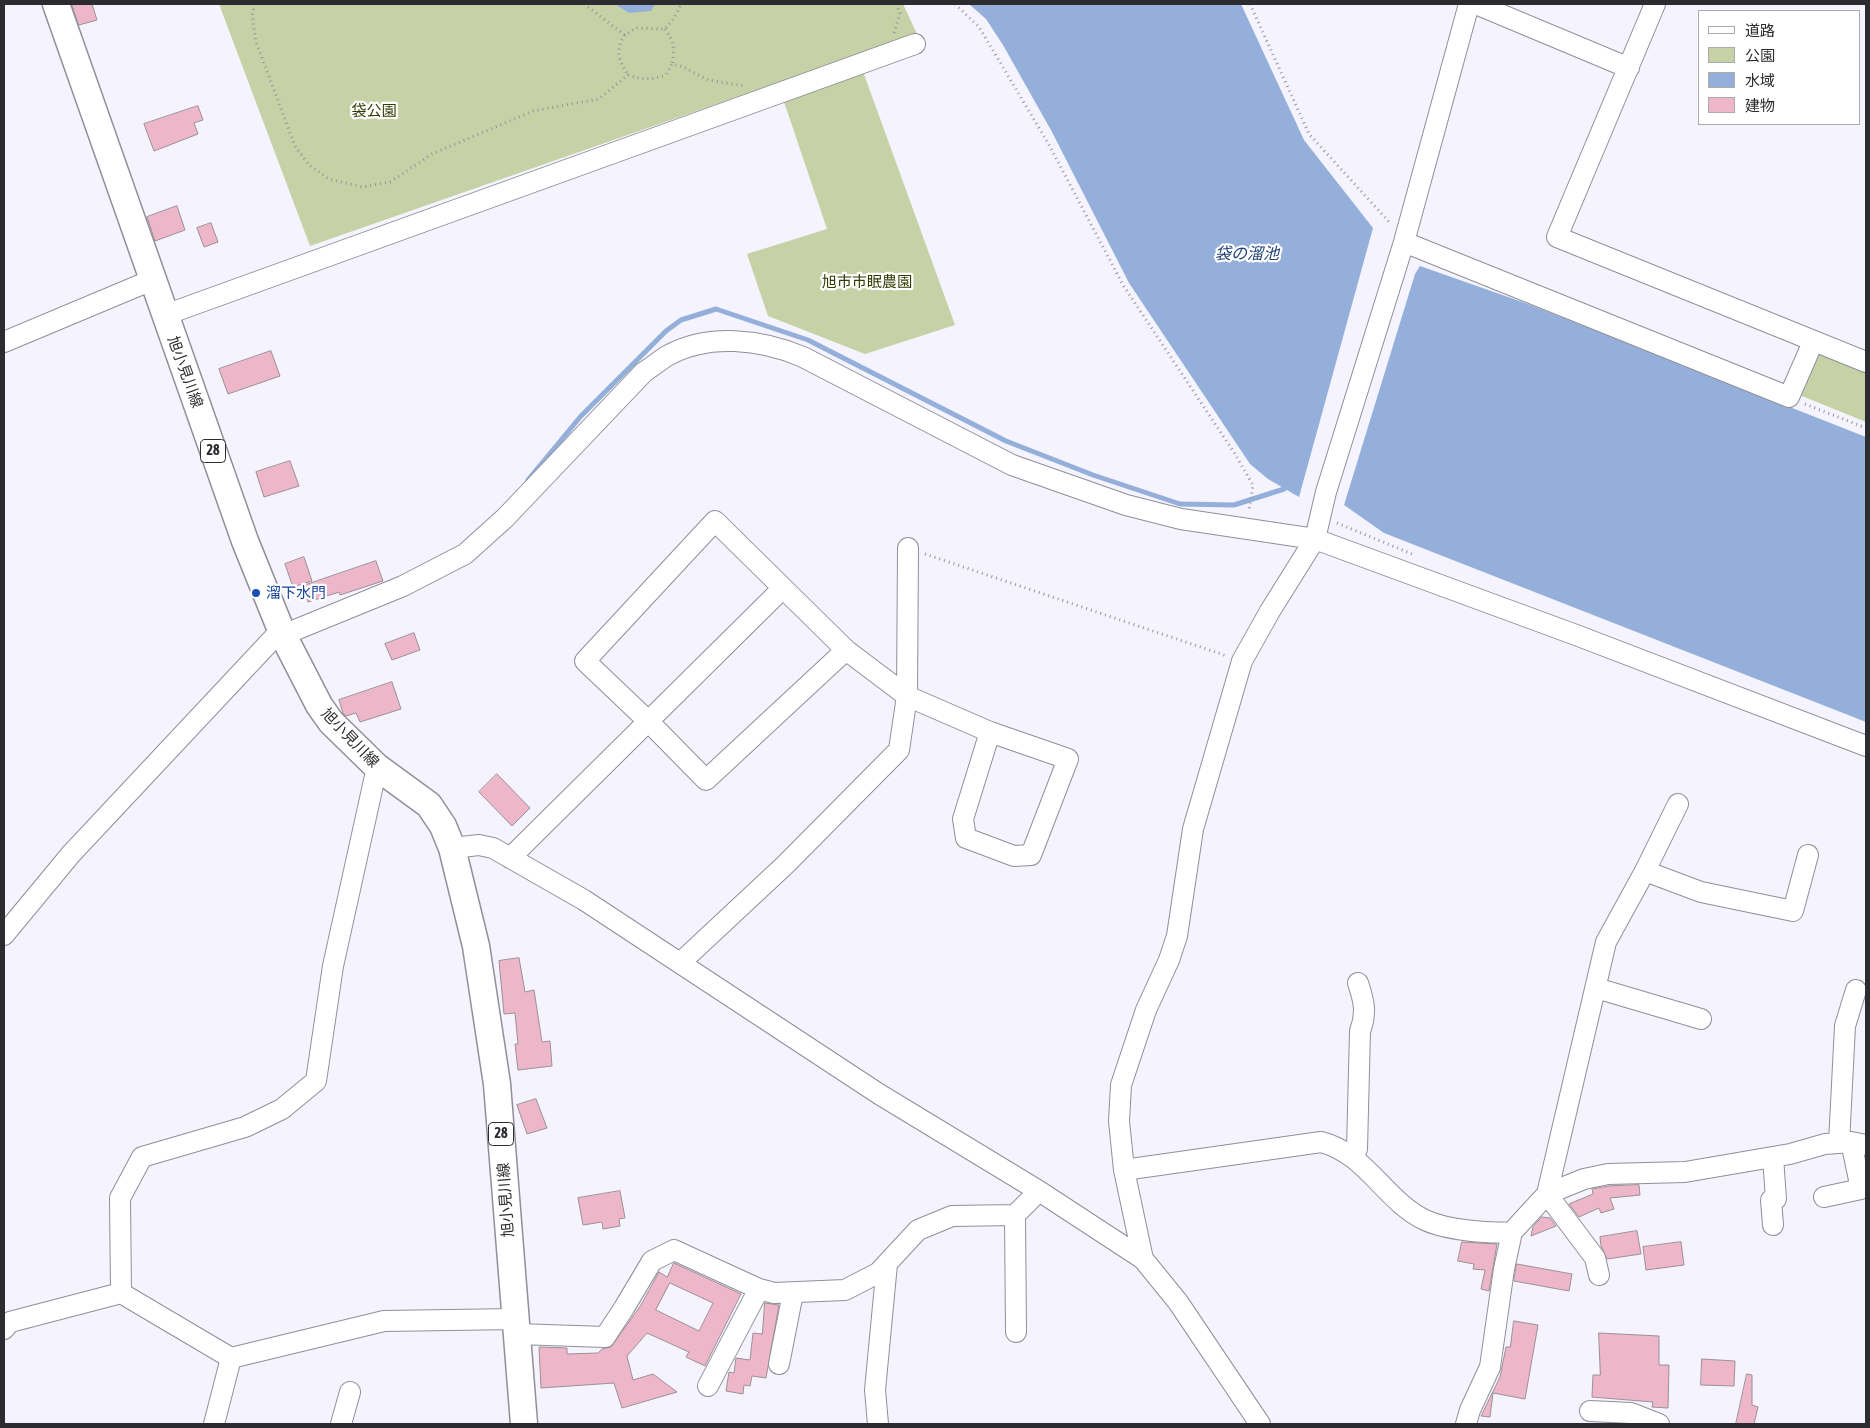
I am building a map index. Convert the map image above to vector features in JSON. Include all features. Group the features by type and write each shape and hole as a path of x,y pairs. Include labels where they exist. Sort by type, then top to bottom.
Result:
{"main road":[{"name":"旭小見川線","path":"56,4 152,280 246,541 282,633 319,705 331,722 377,767 429,805 443,826 452,848 476,946 494,1066 524,1424"}],"street":[{"path":"1143,1259 1124,1170 1119,1121 1121,1084 1146,1010 1169,960 1177,936 1193,829 1242,662 1270,611 1316,539 1326,492 1399,235 1469,4"},
{"path":"1476,4 1629,68"},
{"path":"1655,4 1557,237 1866,362"},
{"path":"165,315 915,44"},
{"path":"1399,235 1788,397 1813,342"},
{"path":"4,342 152,280"},
{"path":"4,935 71,854 282,633 403,586 465,554 505,518 644,372 668,356 711,342 754,342 778,347 1012,465 1126,505 1181,519 1316,539 1576,634 1866,746"},
{"path":"846,650 706,780 648,720 585,662 715,521 846,650 907,696 990,732 1068,759 1031,855 1014,856 966,838 963,819 990,732"},
{"path":"680,963 785,865 899,750 907,696 908,548"},
{"path":"510,858 783,588"},
{"path":"121,1293 120,1198 142,1157 246,1127 282,1109 316,1081 333,966 377,767"},
{"path":"1547,1194 1606,942 1645,871 1678,804"},
{"path":"452,848 479,845 493,848 584,900 879,1094 1039,1190 1143,1259 1178,1302 1260,1424"},
{"path":"1645,871 1700,892 1793,911 1808,855"},
{"path":"1353,1158 1357,1148 1360,1032 1364,1020 1365,1004 1358,983"},
{"path":"1596,988 1700,1019"},
{"path":"1824,1197 1861,1190 1852,1144 1845,1026 1856,990"},
{"path":"1124,1170 1321,1142 1338,1146 1405,1206 1425,1220 1490,1234 1512,1232"},
{"path":"1466,1424 1470,1410 1490,1367 1504,1269 1512,1232 1547,1194 1584,1179 1608,1174 1685,1172 1773,1157 1826,1144 1852,1144"},
{"path":"1773,1157 1776,1199 1771,1200 1773,1225"},
{"path":"1016,1332 1015,1215 1039,1190"},
{"path":"1547,1194 1595,1258 1599,1275"},
{"path":"4,1329 10,1322 121,1293 231,1358 384,1321 516,1326 604,1337 652,1261 674,1250 759,1289 774,1293 845,1290 878,1273 918,1230 952,1216 1015,1215"},
{"path":"878,1424 875,1390 887,1264"},
{"path":"708,1386 759,1289"},
{"path":"779,1364 793,1293"},
{"path":"214,1424 231,1358"},
{"path":"342,1424 350,1392"},
{"path":"1590,1411 1631,1413 1659,1424"}],"path":[{"path":"255,4 252,14 256,42 295,146 309,164 329,179 362,187 390,182 432,154 533,111 599,99 628,75"},
{"path":"584,4 625,35"},
{"path":"665,29 675,17 681,4"},
{"path":"893,34 900,13 896,4"},
{"path":"955,4 979,27 1048,143 1123,285 1235,454 1253,485 1247,530"},
{"path":"1250,4 1308,134 1399,235"},
{"path":"636,28 665,29 671,37 674,47 672,64 666,75 654,79 641,80 628,75 618,56 618,44 625,35 636,28"},
{"path":"672,64 683,67 708,80 746,86"},
{"path":"1788,397 1866,428"},
{"path":"1332,521 1414,554"},
{"path":"908,548 1242,662"}],"green space":[{"name":"袋公園","path":"219,4 903,4 917,34 310,246"},
{"name":"旭市市眠農園","path":"861,66 955,325 865,354 768,316 747,254 827,229 781,93"},
{"path":"1816,350 1866,369 1866,422 1797,394"}],"water":[{"path":"615,4 655,4 651,11 629,13"},
{"name":"袋の溜池","path":"969,4 1241,4 1304,140 1373,228 1299,497 1268,479 1250,464 1129,283 1052,132 1003,45 986,19"},
{"path":"1420,266 1528,304 1866,437 1866,722 1384,533 1344,505 1415,274"}],"building":[{"path":"72,4 92,4 97,20 79,25"},
{"path":"198,106 203,120 194,123 198,134 154,151 144,124"},
{"path":"177,206 185,230 155,241 147,217"},
{"path":"211,223 218,242 204,247 197,228"},
{"path":"271,351 280,376 228,394 219,369"},
{"path":"290,461 299,486 264,497 256,472"},
{"path":"304,557 312,581 293,587 285,564"},
{"path":"376,561 383,581 340,595 339,592 308,602 303,586"},
{"path":"414,633 420,650 392,660 385,644"},
{"path":"392,682 401,709 360,722 356,713 346,716 343,713 339,700"},
{"path":"497,774 530,808 512,826 479,792"},
{"path":"519,958 525,992 534,990 542,1042 550,1041 552,1066 518,1070 515,1044 518,1044 515,1013 504,1014 499,961"},
{"path":"536,1099 547,1128 527,1134 517,1105"},
{"path":"1639,1185 1640,1195 1610,1198 1614,1209 1601,1213 1599,1208 1579,1217 1569,1204 1593,1194 1592,1189 1609,1186"},
{"path":"620,1191 625,1218 619,1219 620,1226 603,1229 602,1222 583,1225 578,1198"},
{"path":"1542,1217 1550,1218 1556,1226 1531,1236 1533,1227"},
{"path":"1637,1231 1641,1254 1607,1259 1601,1246 1600,1237"},
{"path":"1462,1242 1497,1244 1489,1291 1481,1289 1485,1270 1473,1269 1474,1264 1458,1261"},
{"path":"1681,1242 1684,1265 1646,1270 1643,1247"},
{"path":"674,1263 741,1294 705,1366 686,1357 689,1352 647,1333 627,1356 633,1380 653,1374 677,1392 622,1408 614,1383 541,1388 539,1347 567,1348 567,1354 598,1353 602,1349 611,1347 641,1305 659,1272 667,1277","holes":["670,1283 713,1303 699,1331 656,1310"]},
{"path":"1517,1264 1572,1274 1569,1291 1514,1281"},
{"path":"765,1303 779,1305 766,1378 752,1376 750,1386 744,1385 743,1394 726,1391 729,1372 734,1373 736,1358 750,1360 753,1333 762,1334"},
{"path":"1514,1321 1538,1325 1525,1399 1493,1393 1490,1417 1481,1416 1500,1377 1506,1347 1510,1347"},
{"path":"1599,1333 1659,1336 1659,1365 1669,1365 1668,1408 1652,1407 1653,1402 1592,1397 1593,1375 1600,1375"},
{"path":"1702,1359 1735,1361 1734,1386 1701,1385"},
{"path":"1747,1374 1752,1375 1752,1405 1758,1407 1754,1424 1736,1424"}],"waterway":[{"path":"528,480 581,416 666,331 681,320 716,309 808,340 1006,441 1093,475 1180,504 1234,505 1284,489"}],"place":[{"name":"溜下水門","path":"256,593"}]}
